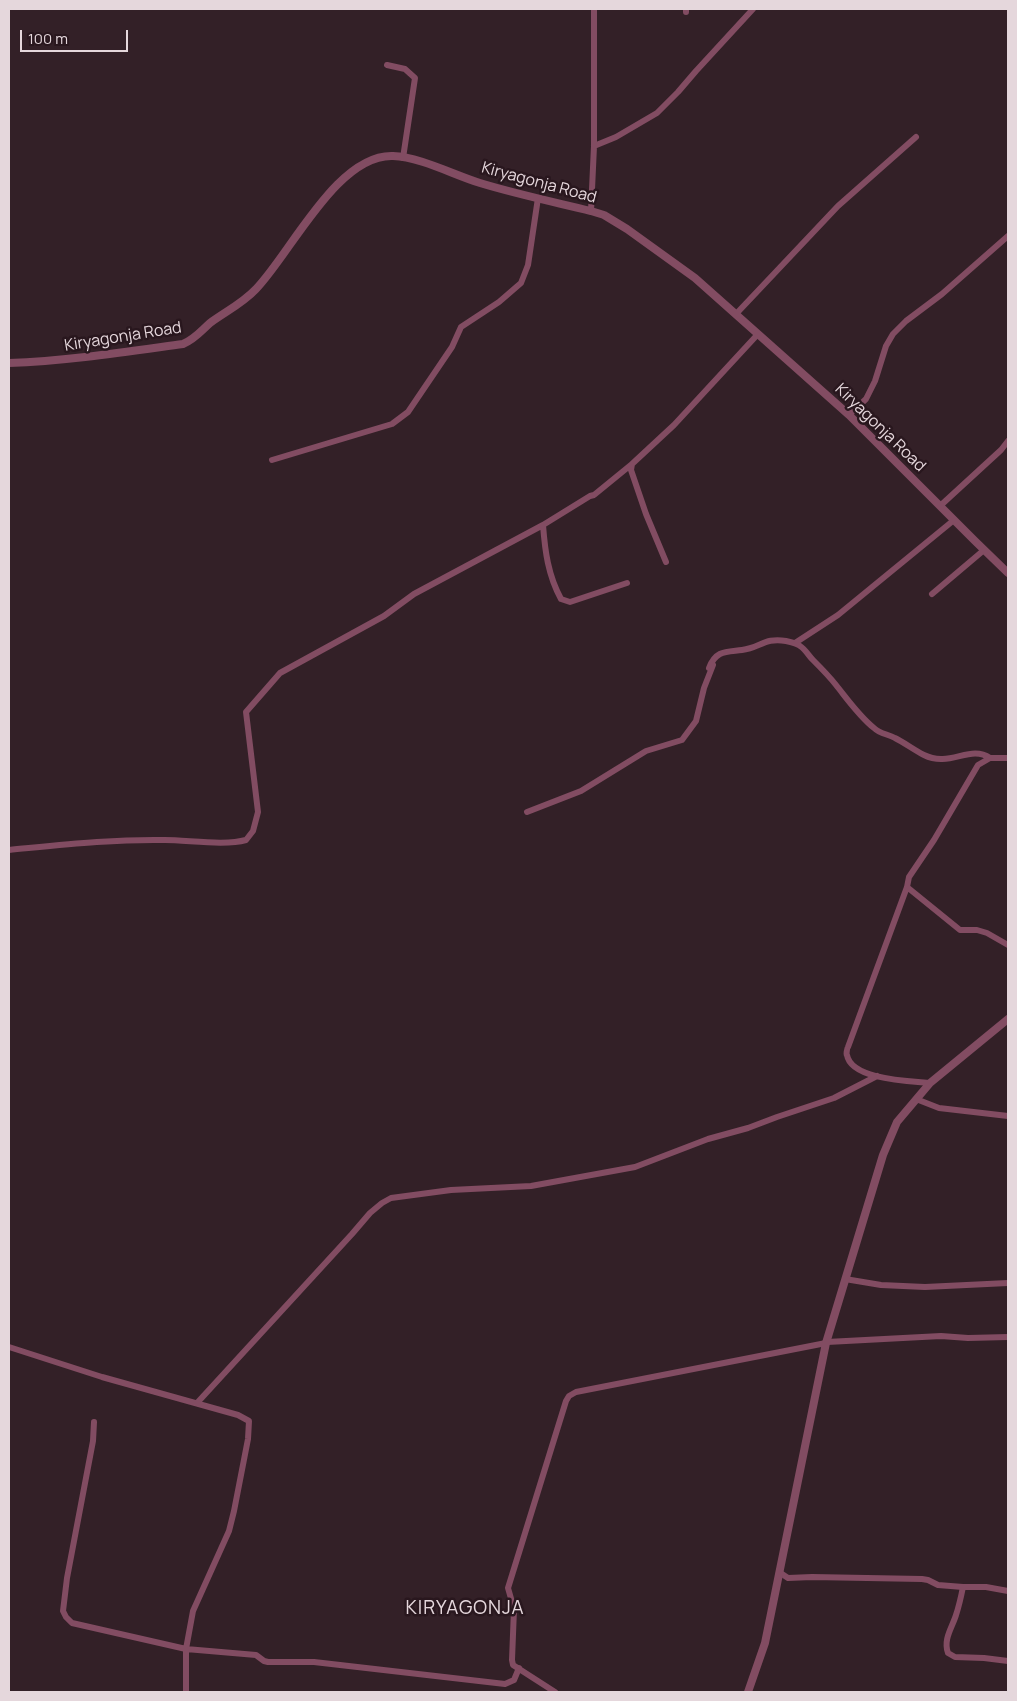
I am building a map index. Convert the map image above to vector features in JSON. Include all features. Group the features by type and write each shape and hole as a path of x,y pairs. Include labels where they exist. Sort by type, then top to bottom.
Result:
{"street":[{"path":"591,210 594,146 594,9"},
{"path":"594,146 616,137 657,113 753,9"},
{"path":"386,65 405,69 415,78 404,158"},
{"path":"736,314 838,206 916,138"},
{"name":"Kiryagonja Road","path":"9,363 52,362 189,342 208,325 256,290 295,236 340,182 356,168 370,159 393,156 404,158 480,183 591,210 604,215 646,242 695,278 849,415 1008,573"},
{"path":"272,460 392,424 408,412 452,347 461,327 499,302 521,283 528,265 538,198"},
{"path":"849,415 866,399 875,381 886,346 893,334 917,312 971,270 1008,236"},
{"path":"9,850 109,840 240,842 246,840 253,831 258,812 246,712 280,673 384,616 414,594 602,490 674,425 758,334"},
{"path":"940,506 1001,450 1008,441"},
{"path":"632,464 631,470 646,514 666,562"},
{"path":"795,643 838,614 954,520"},
{"path":"543,524 546,556 554,586 560,599 570,602 627,583"},
{"path":"932,594 984,550"},
{"path":"708,668 717,654 746,650 764,641 773,640 795,643 801,646 837,686 850,704 881,733 893,737 936,759 955,758 978,752 990,758 1008,758"},
{"path":"527,812 581,791 646,751 682,740 696,721 704,688 717,654"},
{"path":"930,1083 876,1076 855,1067 846,1055 909,877 934,840 978,765 990,758"},
{"path":"907,887 960,930 977,930 1008,944"},
{"path":"748,1692 765,1643 826,1342 883,1155 897,1122 930,1083 1008,1019"},
{"path":"198,1403 370,1213 391,1198 443,1191 531,1186 635,1167 708,1140 834,1098 876,1076"},
{"path":"916,1099 939,1108 1008,1116"},
{"path":"845,1280 881,1285 925,1287 1008,1283"},
{"path":"555,1692 514,1665 512,1660 514,1609 508,1583 569,1396 576,1392 826,1342 941,1336 968,1338 1008,1337"},
{"path":"9,1347 102,1377 198,1403 249,1421 229,1531 193,1611 186,1649 186,1692"},
{"path":"94,1422 93,1441 67,1578 64,1615 72,1623 186,1649 252,1654 268,1662 314,1662 505,1684 514,1680 519,1668"},
{"path":"779,1572 788,1578 922,1579 938,1585 986,1587 1008,1591"},
{"path":"963,1587 956,1616 947,1638 946,1648 948,1653 956,1657 1008,1661"}],"district":[{"name":"KIRYAGONJA","path":"465,1609"}]}
